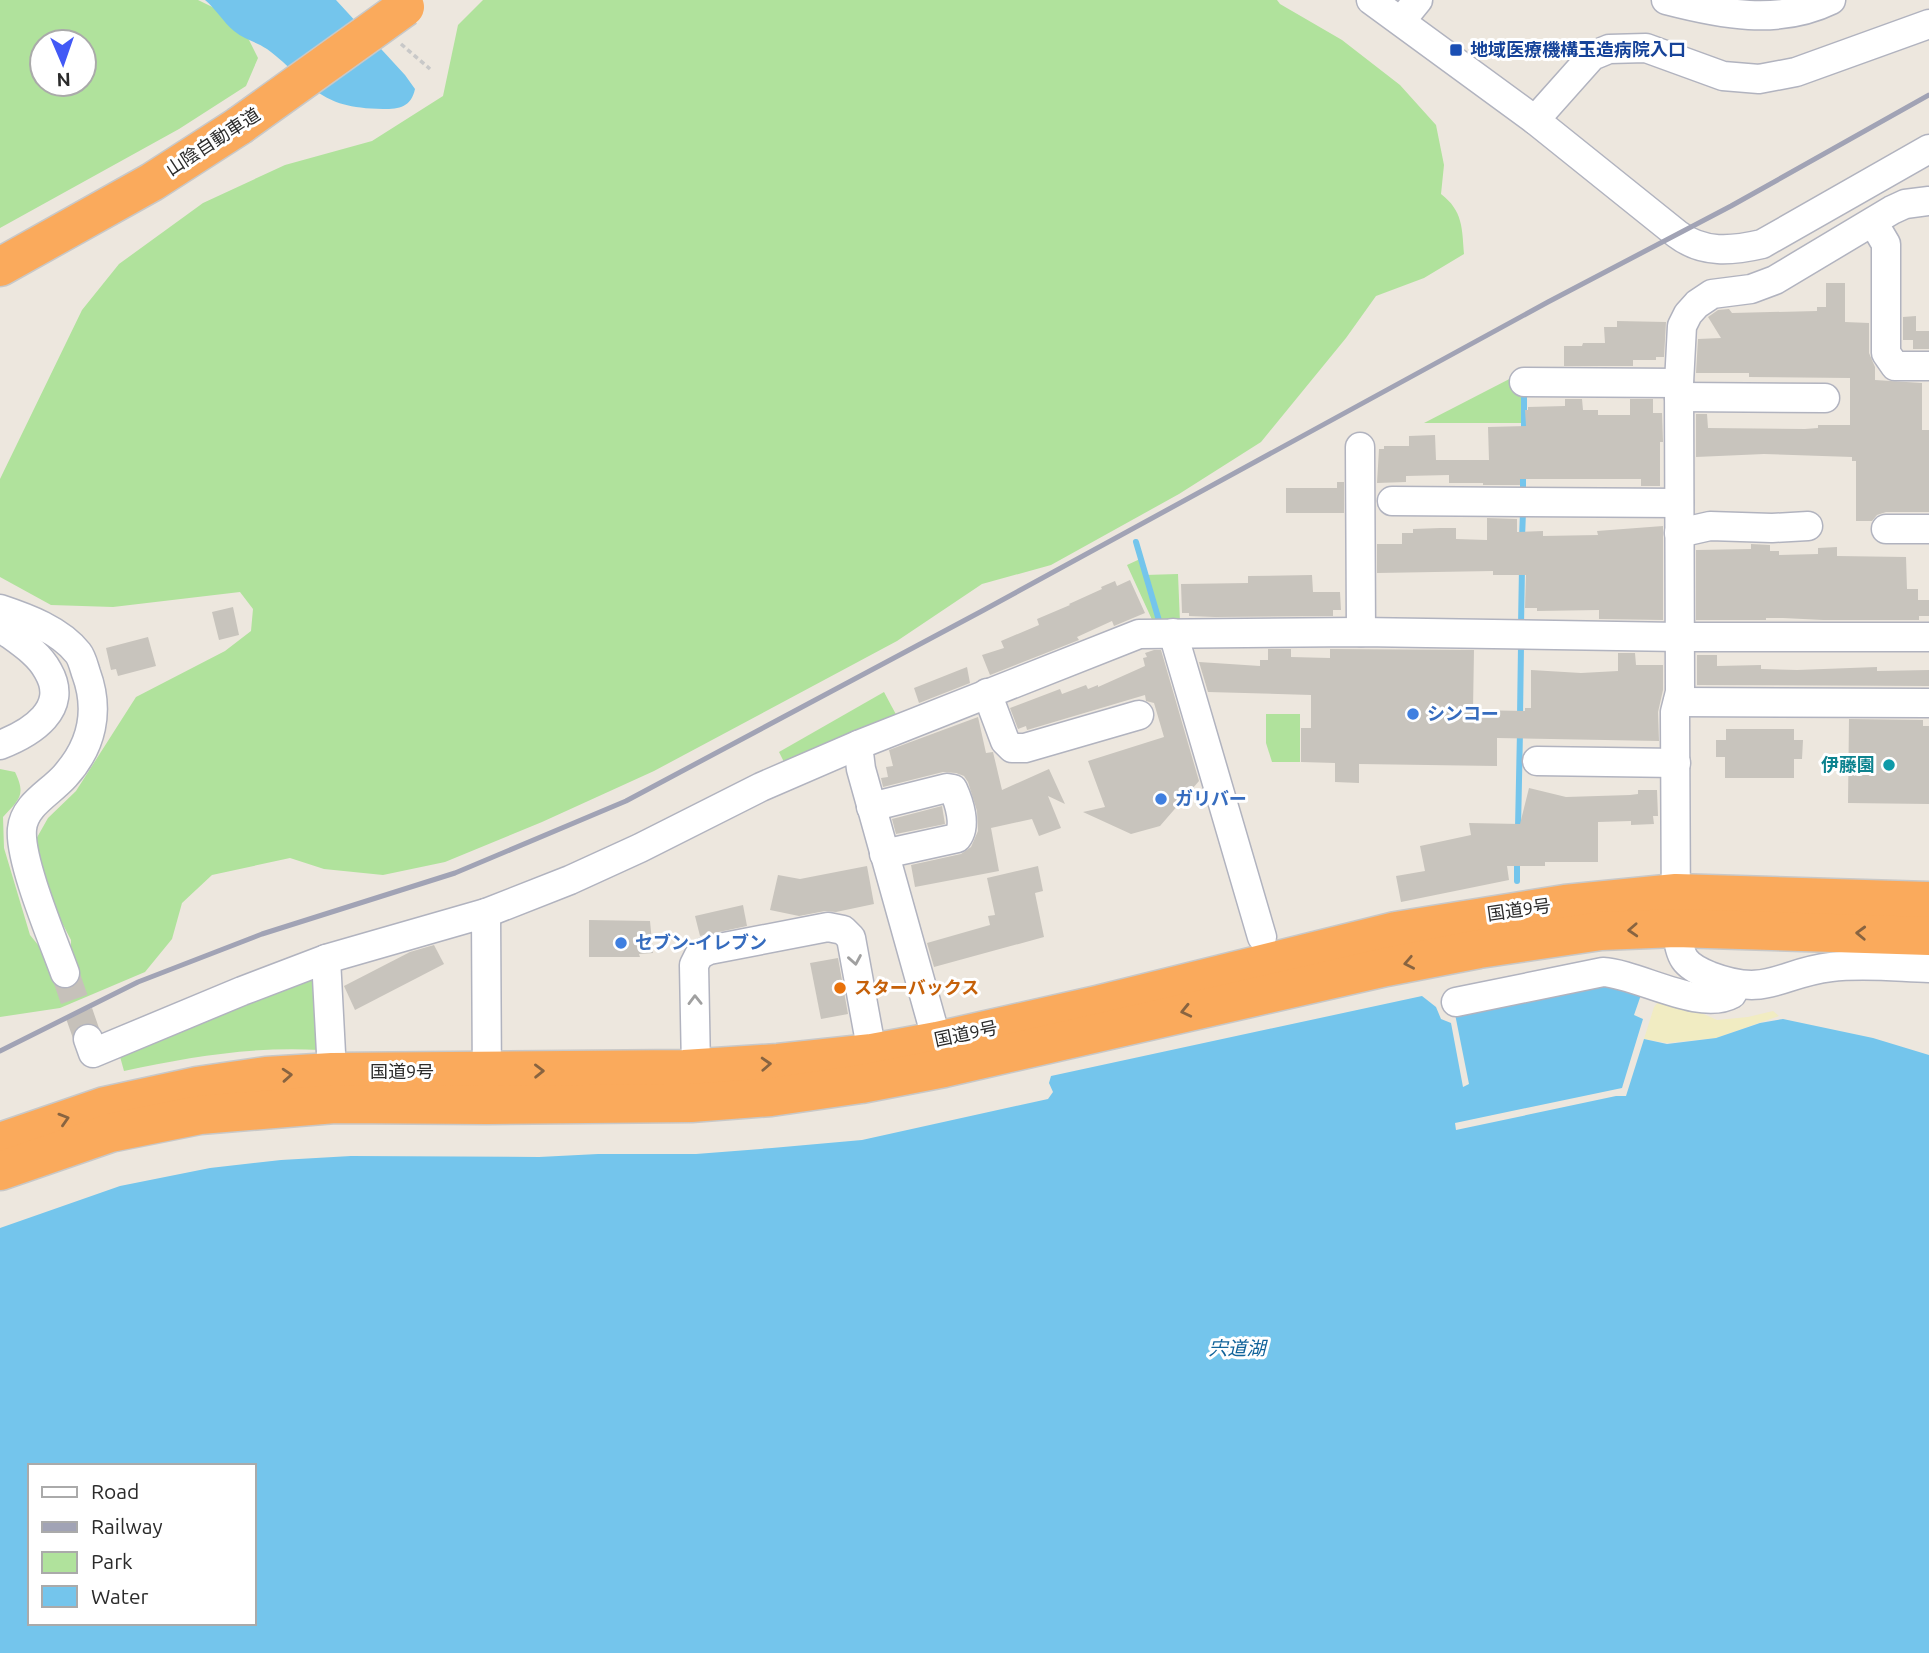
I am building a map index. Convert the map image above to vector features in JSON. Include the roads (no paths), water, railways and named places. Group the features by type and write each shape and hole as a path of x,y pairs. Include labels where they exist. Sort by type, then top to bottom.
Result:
{"highway":[{"name":"山陰自動車道","path":"0,267 152,182 404,2"},
{"name":"山陰自動車道","path":"0,254 235,122"},
{"name":"国道9号","path":"0,1171 110,1133 200,1115 872,1053 1097,1005 1396,932 1565,904 1676,911 1928,909"},
{"name":"国道9号","path":"0,1142 94,1110 149,1096 266,1076 332,1072 487,1088 691,1102 771,1097 862,1084 944,1068 1426,960 1601,931 1676,911"}],"street":[{"path":"1371,0 1409,10 1535,120 1684,240 1698,247 1736,250 1762,244 1929,149"},
{"path":"1666,0 1735,16 1776,15 1801,11 1831,0"},
{"path":"1535,120 1592,56 1609,49 1646,48 1723,76 1759,79 1796,72 1929,24"},
{"path":"1929,201 1905,204 1775,280 1751,289 1712,294 1697,304 1682,326 1679,390 1680,692 1675,712 1676,911 1680,952 1688,965 1736,985 1766,985 1819,968 1929,968"},
{"path":"1873,222 1886,244 1886,353 1895,366 1929,366"},
{"path":"1524,382 1825,398"},
{"path":"1360,447 1361,632"},
{"path":"1392,501 1679,503"},
{"path":"1679,533 1710,526 1808,526"},
{"path":"1886,529 1929,529"},
{"path":"0,609 20,615 58,635 80,654 93,693 93,723 85,748 65,776 29,810 22,828 26,859 65,972"},
{"path":"0,627 40,660 48,671 54,691 51,708 41,722 0,745"},
{"path":"88,1039 93,1053 326,959 486,913 570,880 761,787 858,745 1139,634 1361,632 1679,637 1929,637"},
{"path":"1173,634 1262,937"},
{"path":"987,693 1005,741 1020,749 1139,715"},
{"path":"1678,702 1929,703"},
{"path":"858,745 871,807 937,1041"},
{"path":"1537,761 1676,763"},
{"path":"871,807 947,788 953,789 956,794 962,825 962,832 957,838 884,854"},
{"path":"486,913 487,1088"},
{"path":"696,1068 694,965 699,955 709,950 828,927 843,930 851,938 872,1053"},
{"path":"326,959 332,1072"},
{"path":"1456,1002 1603,972 1716,1000 1732,994 1736,985"}],"water":[{"path":"205,0 336,0 405,75 415,89 411,100 404,106 389,109 361,108 330,99 307,84 267,49 234,31"},
{"name":"宍道湖","path":"1606,981 1642,992 1634,1015 1643,1019 1622,1088 1455,1123 1456,1130 1626,1096 1644,1039 1667,1044 1716,1038 1760,1023 1783,1019 1873,1038 1929,1055 1929,1653 0,1653 0,1228 120,1186 210,1168 281,1160 351,1156 696,1154 862,1140 1048,1099 1053,1092 1049,1083 1051,1076 1422,996 1436,1007 1441,1019 1451,1023 1463,1087 1469,1084 1455,1014"}],"waterway":[{"path":"1524,392 1524,433"},
{"path":"1523,471 1523,491"},
{"path":"1522,538 1523,512"},
{"path":"1136,542 1160,624"},
{"path":"1521,625 1522,567"},
{"path":"1520,717 1521,646"},
{"path":"1518,829 1520,731"},
{"path":"1517,861 1517,881"}],"tunnel":[{"path":"65,973 88,1039"}],"railway":[{"path":"0,1051 138,982 262,934 455,873 626,801 982,611 1548,302 1731,206 1929,95"}],"place":[{"name":"地域医療機構玉造病院入口","path":"1456,50"},
{"name":"シンコー","path":"1413,714"},
{"name":"伊藤園","path":"1889,765"},
{"name":"ガリバー","path":"1161,799"},
{"name":"セブン-イレブン","path":"621,943"},
{"name":"スターバックス","path":"840,988"}]}
